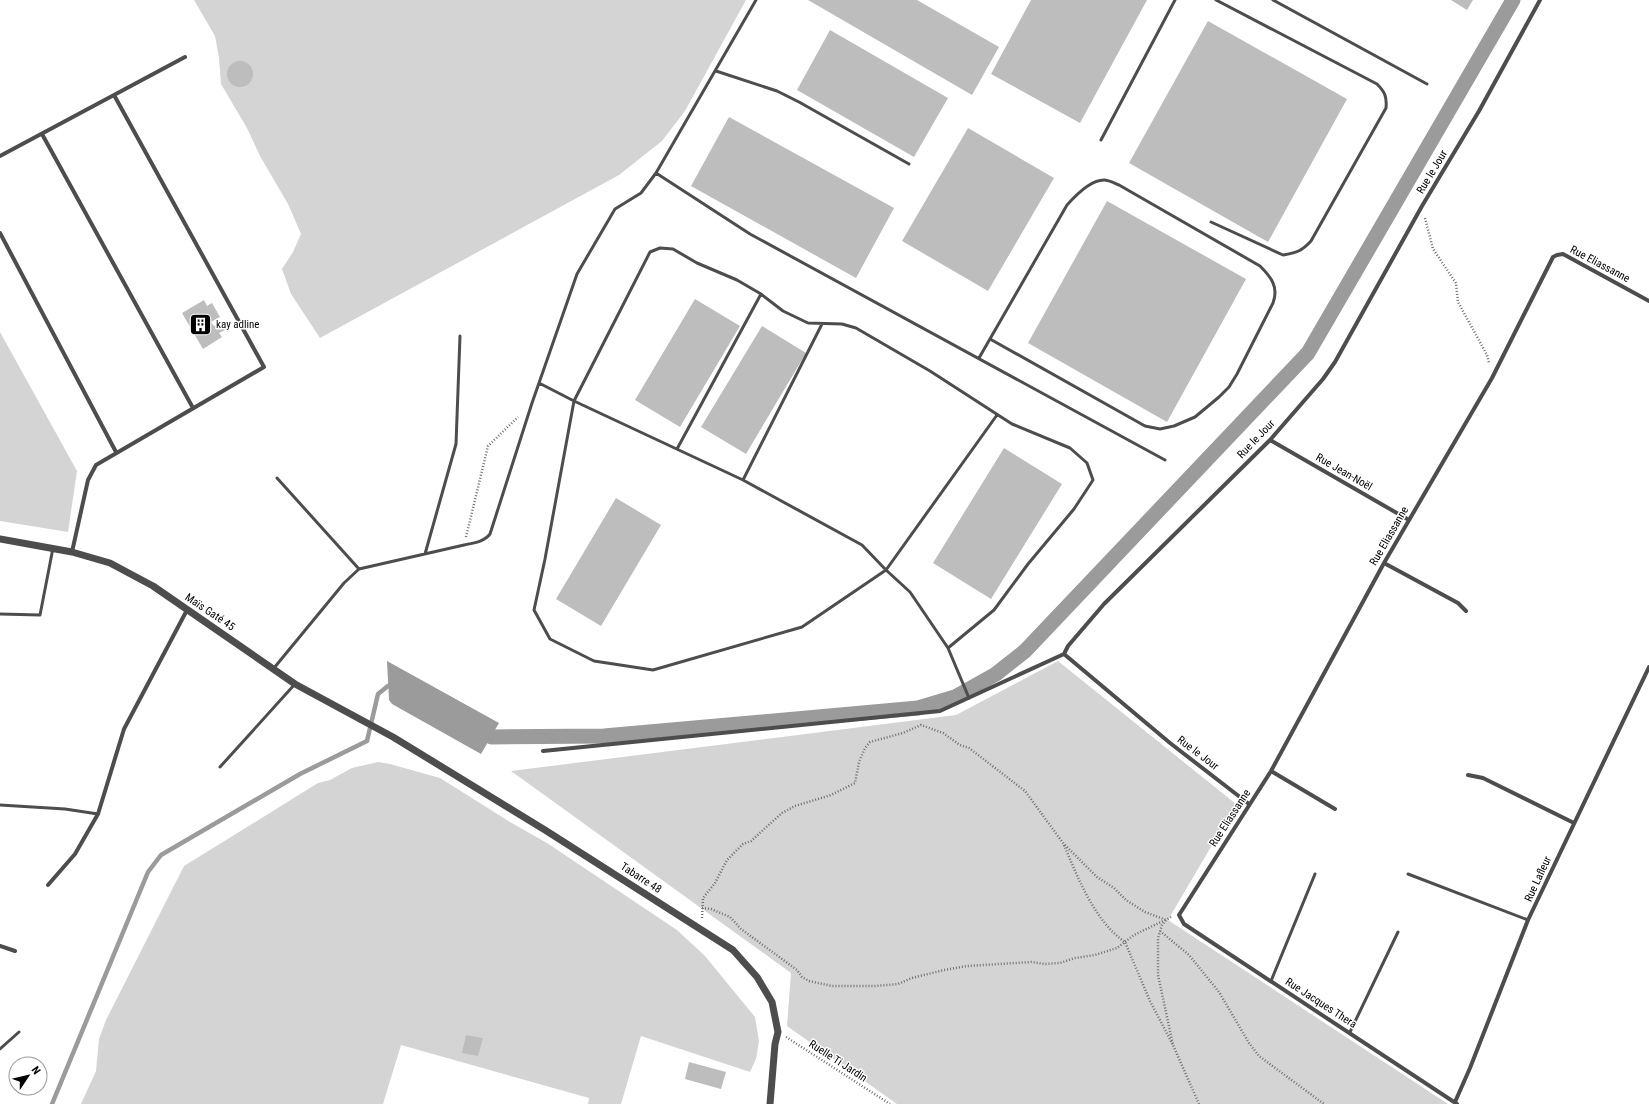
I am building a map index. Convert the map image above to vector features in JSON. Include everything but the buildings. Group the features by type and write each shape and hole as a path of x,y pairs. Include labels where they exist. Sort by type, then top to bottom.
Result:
{"street":[{"name":"Rue le Jour","path":"1249,804 1170,743 1064,654 1068,646 1104,604 1270,440 1336,362 1422,206 1479,111 1540,0"},
{"path":"0,156 185,58"},
{"path":"72,552 88,480 96,465 264,367 114,95"},
{"path":"42,134 193,408"},
{"path":"0,233 116,452"},
{"name":"Rue Eliassanne","path":"1179,914 1271,771 1384,563 1492,378 1553,257 1562,254 1649,301"},
{"name":"Rue Jean-Noël","path":"1270,440 1409,520"},
{"name":"Maïs Gaté 45","path":"0,539 72,552 110,563 154,586 294,684 393,737"},
{"path":"1384,563 1458,603 1466,611"},
{"path":"48,885 75,854 98,814 124,729 187,610"},
{"path":"543,751 940,711 1064,654"},
{"name":"Rue Lafleur","path":"1456,1103 1528,920 1648,674 1649,668"},
{"name":"Tabarre 48","path":"393,737 552,834 733,950 757,977 772,1002 778,1032 775,1044 770,1104"},
{"path":"1271,771 1335,808"},
{"path":"1468,775 1482,778 1574,823"},
{"name":"Rue Jacques Thera","path":"1179,914 1184,924 1456,1103"},
{"path":"0,946 15,951"}],"lane":[{"path":"273,669 344,583 359,569 464,545 487,538 490,534 532,403 577,274 616,209 641,193 656,173 756,0"},
{"path":"1101,140 1175,0"},
{"path":"1211,222 1283,255 1294,254 1303,250 1311,241 1386,108 1387,99 1384,91 1377,84 1216,0"},
{"path":"1273,0 1427,84"},
{"path":"716,71 777,91 909,164"},
{"path":"656,173 750,234 1166,460"},
{"path":"979,358 1067,205 1091,184 1100,181 1105,180 1119,184 1260,266 1268,274 1276,290 1273,303 1229,387 1195,417 1174,426 1160,429 1145,426 990,339"},
{"path":"948,648 994,610 1028,564 1074,509 1093,480 1087,463 1070,448 1012,424 930,371 856,328 842,324 808,323 797,319 783,311 761,294 737,280 697,263 673,250 660,248 650,252 574,402 534,610 550,639 594,661 653,670 802,627 886,570 996,415"},
{"path":"677,449 761,294"},
{"path":"743,480 822,324"},
{"path":"425,554 456,444 460,336"},
{"path":"539,384 574,402 743,480 862,545 910,592 948,648 969,698"},
{"path":"277,478 359,569"},
{"path":"0,614 40,616 53,548"},
{"path":"220,767 294,684"},
{"path":"0,805 65,809 98,814"},
{"path":"1271,981 1315,874"},
{"path":"1408,874 1528,920"},
{"path":"1350,1032 1398,932"},
{"path":"0,1049 19,1032"}],"path":[{"path":"1422,206 1433,249 1456,283 1458,302 1487,355 1492,378"},
{"path":"464,545 488,446 532,403"},
{"path":"697,927 702,919 702,898 715,883 727,860 743,844 751,841 782,813 795,806 831,795 855,783 859,762 865,748 870,742 903,733 921,725 943,733 960,745 969,748 1025,791 1064,843 1097,877 1114,888 1126,900 1145,912 1166,920"},
{"path":"1064,843 1076,873 1089,899 1102,918 1118,937 1125,942 1150,1001 1173,1045 1199,1104"},
{"path":"702,908 711,909 730,917 741,930 797,970 809,982 832,986 898,984 912,978 967,966 1030,962 1045,964 1060,963 1074,958 1117,948 1145,929 1179,914"},
{"path":"1166,920 1162,925 1158,938 1158,975 1173,1045"},
{"path":"1160,931 1189,955 1220,992 1248,1043 1259,1056 1324,1104"},
{"name":"Ruelle Ti Jardin","path":"778,1032 890,1104"}],"shaded area":[{"path":"194,0 746,0 685,111 662,141 619,175 320,338 291,294 282,269 293,252 301,234 288,204 260,156 247,128 221,84 219,58 215,36"},
{"path":"0,332 77,471 68,532 0,521"},
{"path":"387,661 499,723 481,754 392,704 389,700"},
{"path":"1058,661 1236,804 1168,920 1448,1104 897,1104 787,1026 791,973 511,771 956,715"},
{"path":"378,762 440,778 510,822 547,843 677,930 705,956 755,1017 759,1041 756,1059 750,1072 641,1036 621,1104 588,1104 589,1098 401,1045 383,1104 81,1104 96,1071 99,1039 106,1020 184,866 318,783 330,780 352,768"}],"waterway":[{"path":"491,737 604,736 918,708 955,697 996,674 1025,651 1308,353 1513,0"},
{"path":"52,1104 148,872 161,855 300,774 367,741 378,694 388,686"}],"place":[{"name":"kay adline","path":"200,324"}]}
